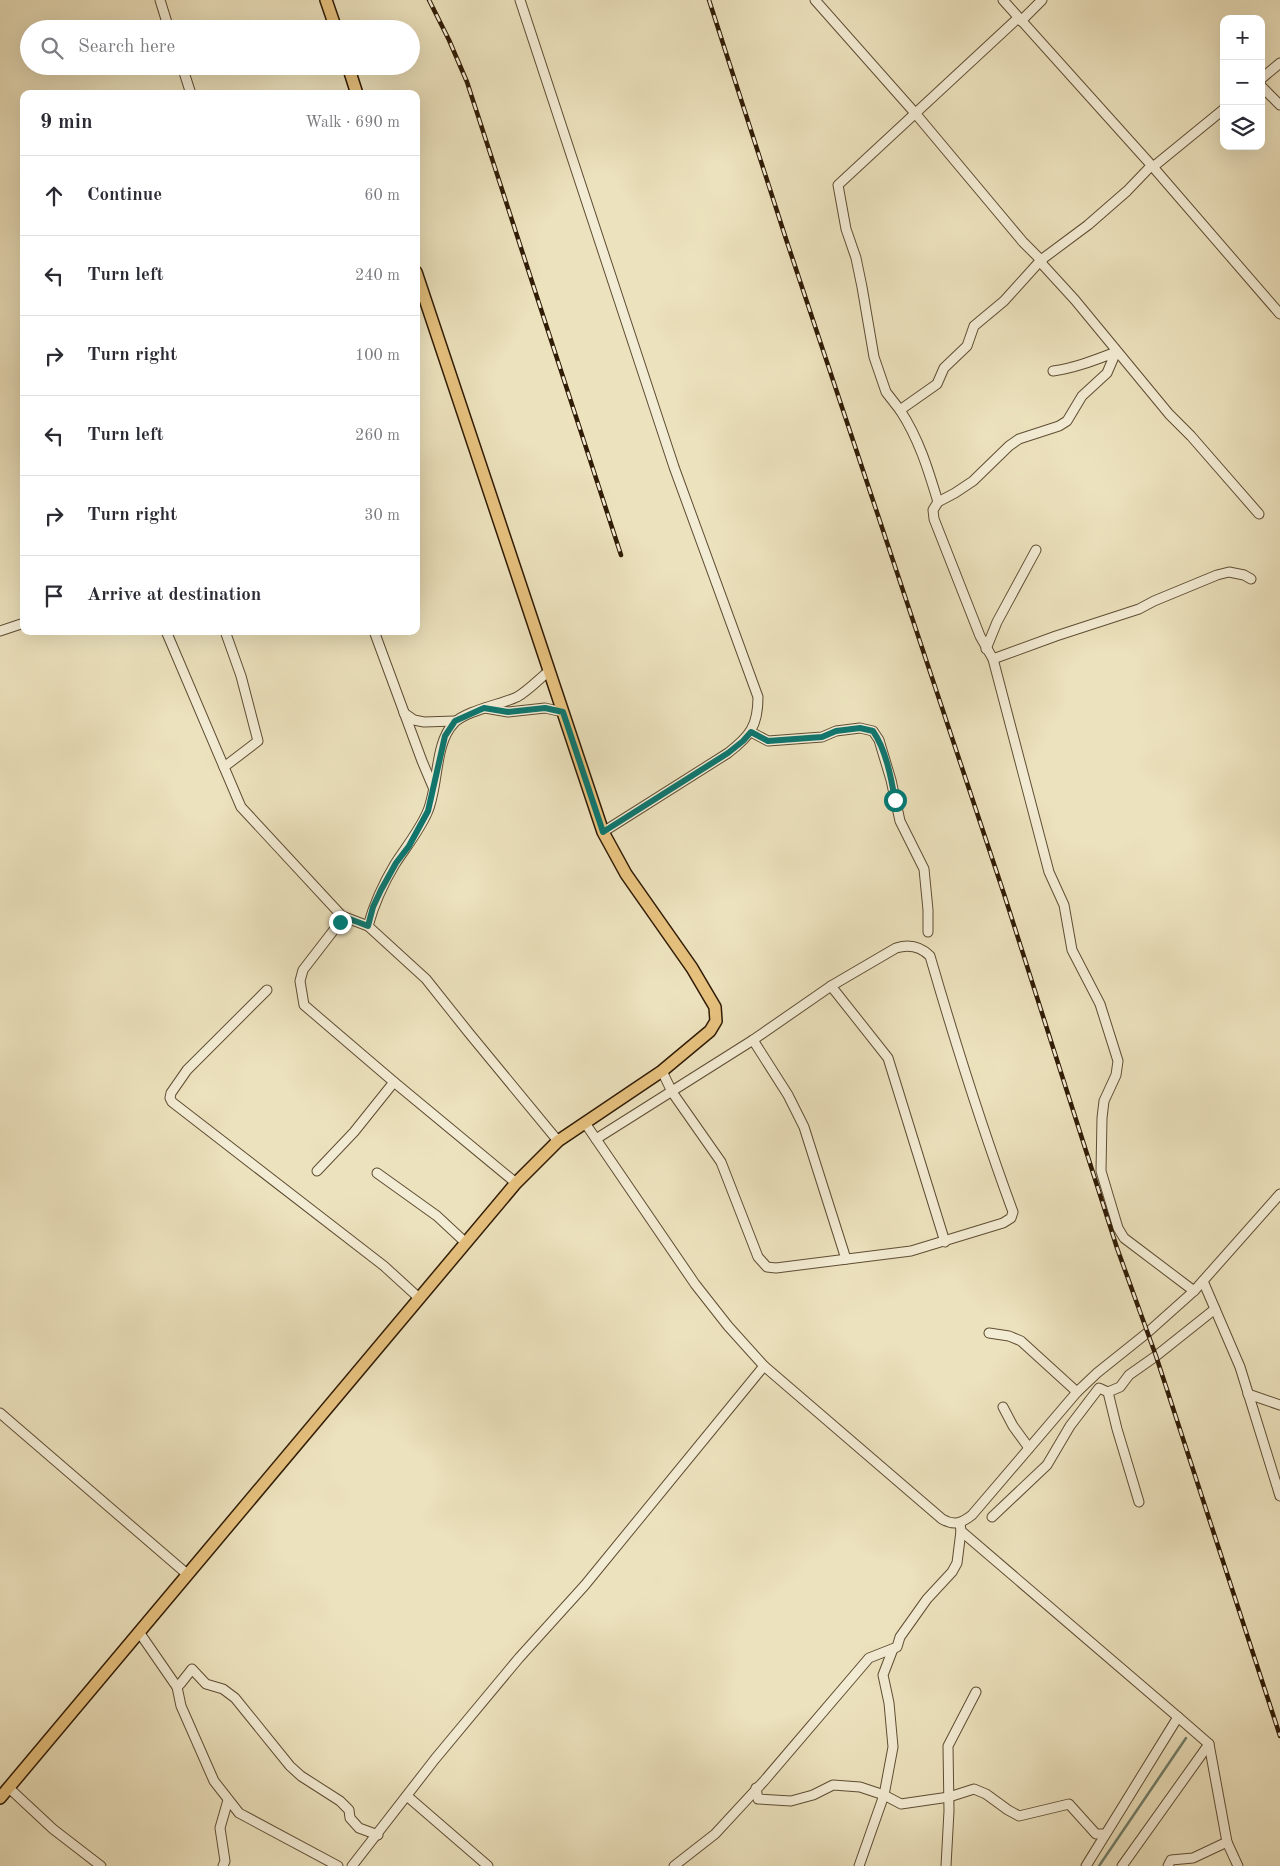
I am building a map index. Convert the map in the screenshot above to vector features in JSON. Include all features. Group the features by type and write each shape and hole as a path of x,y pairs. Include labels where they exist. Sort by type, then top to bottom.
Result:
{"main road":[{"path":"326,0 333,20"},
{"path":"351,75 356,90"},
{"path":"0,1798 516,1183 558,1141 662,1071 710,1031 716,1021 715,1008 692,968 626,874 603,832 420,284"}],"street":[{"path":"160,0 166,20"},
{"path":"520,0 674,467 758,697 758,710 751,732 743,741 728,753 603,832"},
{"path":"815,0 915,113 1022,242 1041,260 1043,265 1075,300 1169,414 1191,436 1259,514"},
{"path":"1003,0 1070,73 1280,314"},
{"path":"938,502 924,457 910,425 886,392 874,357 856,258 846,229 838,186 915,113 1042,0"},
{"path":"1265,75 1280,63"},
{"path":"185,75 190,90"},
{"path":"1265,90 1280,104"},
{"path":"900,410 936,384 944,368 967,346 974,326 1004,301 1041,260 1088,225 1152,167 1220,112"},
{"path":"1053,370 1068,369 1116,352"},
{"path":"1116,352 1107,373 1082,396 1067,421 1059,426 1019,439 1009,446 973,481 956,493 938,502 933,510 934,519 986,649 993,660 1012,731 1015,750 1049,872 1064,905 1072,950 1100,1004 1118,1061 1116,1075 1104,1101 1101,1171 1118,1228 1124,1238 1194,1291"},
{"path":"986,649 997,622 1036,550"},
{"path":"993,660 1056,636 1139,609 1217,575 1229,572 1244,575 1251,579"},
{"path":"0,631 20,624"},
{"path":"168,635 241,807 342,916 368,926 426,979 558,1141"},
{"path":"224,767 258,742 241,676 226,635"},
{"path":"375,635 433,787"},
{"path":"404,713 414,720 424,722 455,721 518,696 550,671"},
{"path":"484,708 508,712 545,708 563,712"},
{"path":"368,926 373,907 381,890 396,863 409,846 428,811 445,736 455,721"},
{"path":"751,732 768,741 822,737 836,731 860,728 873,731 879,740 891,780 900,822 924,870 928,932"},
{"path":"342,916 340,922 303,970 300,981 304,1005 516,1183"},
{"path":"596,1140 672,1092 754,1040 831,986 896,948 904,946 924,950 930,956 988,1145 1013,1212 1011,1218 1003,1223 911,1251 776,1268 767,1267 758,1257 721,1162 672,1092 662,1071"},
{"path":"831,986 888,1058 945,1242"},
{"path":"267,990 187,1070 171,1093 170,1098 172,1102 384,1266 419,1298"},
{"path":"754,1040 788,1095 804,1127 846,1259"},
{"path":"317,1171 354,1132 394,1082"},
{"path":"585,1123 694,1284 764,1366 942,1519 961,1527 1208,1744 1227,1842 1238,1866"},
{"path":"377,1173 437,1216 466,1243"},
{"path":"674,1866 710,1839 850,1681 865,1661 874,1655 897,1647 900,1637 927,1599 952,1572 957,1563 961,1527 1077,1392 1194,1291 1280,1194"},
{"path":"1203,1281 1240,1367 1280,1496"},
{"path":"992,1517 1047,1465 1070,1426 1099,1388 1108,1392 1120,1387 1129,1374 1161,1352 1215,1309"},
{"path":"989,1333 1008,1336 1021,1341 1077,1392"},
{"path":"352,1866 378,1835 406,1796 519,1658 591,1578 764,1366"},
{"path":"1108,1392 1139,1502"},
{"path":"1248,1394 1280,1405"},
{"path":"1003,1407 1013,1426 1029,1448"},
{"path":"0,1413 187,1574"},
{"path":"139,1632 176,1687 181,1706 214,1781 239,1813 338,1866"},
{"path":"859,1866 884,1795 893,1747 889,1703 883,1675 893,1649"},
{"path":"176,1687 192,1669 206,1684 223,1688 235,1698 290,1766 301,1776 340,1801 350,1810 350,1818 359,1828 378,1835"},
{"path":"946,1866 949,1797 948,1746 976,1692"},
{"path":"1086,1866 1178,1717"},
{"path":"1122,1866 1208,1744"},
{"path":"756,1788 758,1799 791,1801 813,1795 833,1785 860,1787 884,1795 901,1804 949,1797 974,1790 986,1794 1019,1816 1069,1804 1096,1834 1106,1834"},
{"path":"9,1788 53,1829 101,1866"},
{"path":"406,1796 488,1866"},
{"path":"223,1866 225,1862 220,1828 228,1800"},
{"path":"1168,1866 1171,1860 1193,1858 1227,1842"}],"waterway":[{"path":"1099,1866 1186,1738"}],"railway":[{"path":"429,0 467,82 621,555"},
{"path":"709,0 786,239 1004,894 1117,1248 1156,1356 1280,1736"}],"route":[{"path":"340,922 342,916 368,926 373,907 381,890 396,863 409,846 428,811 445,736 455,721 484,708 508,712 545,708 563,712 603,832 728,753 751,732 768,741 822,737 836,731 860,728 873,731 879,740 895,800"}]}
